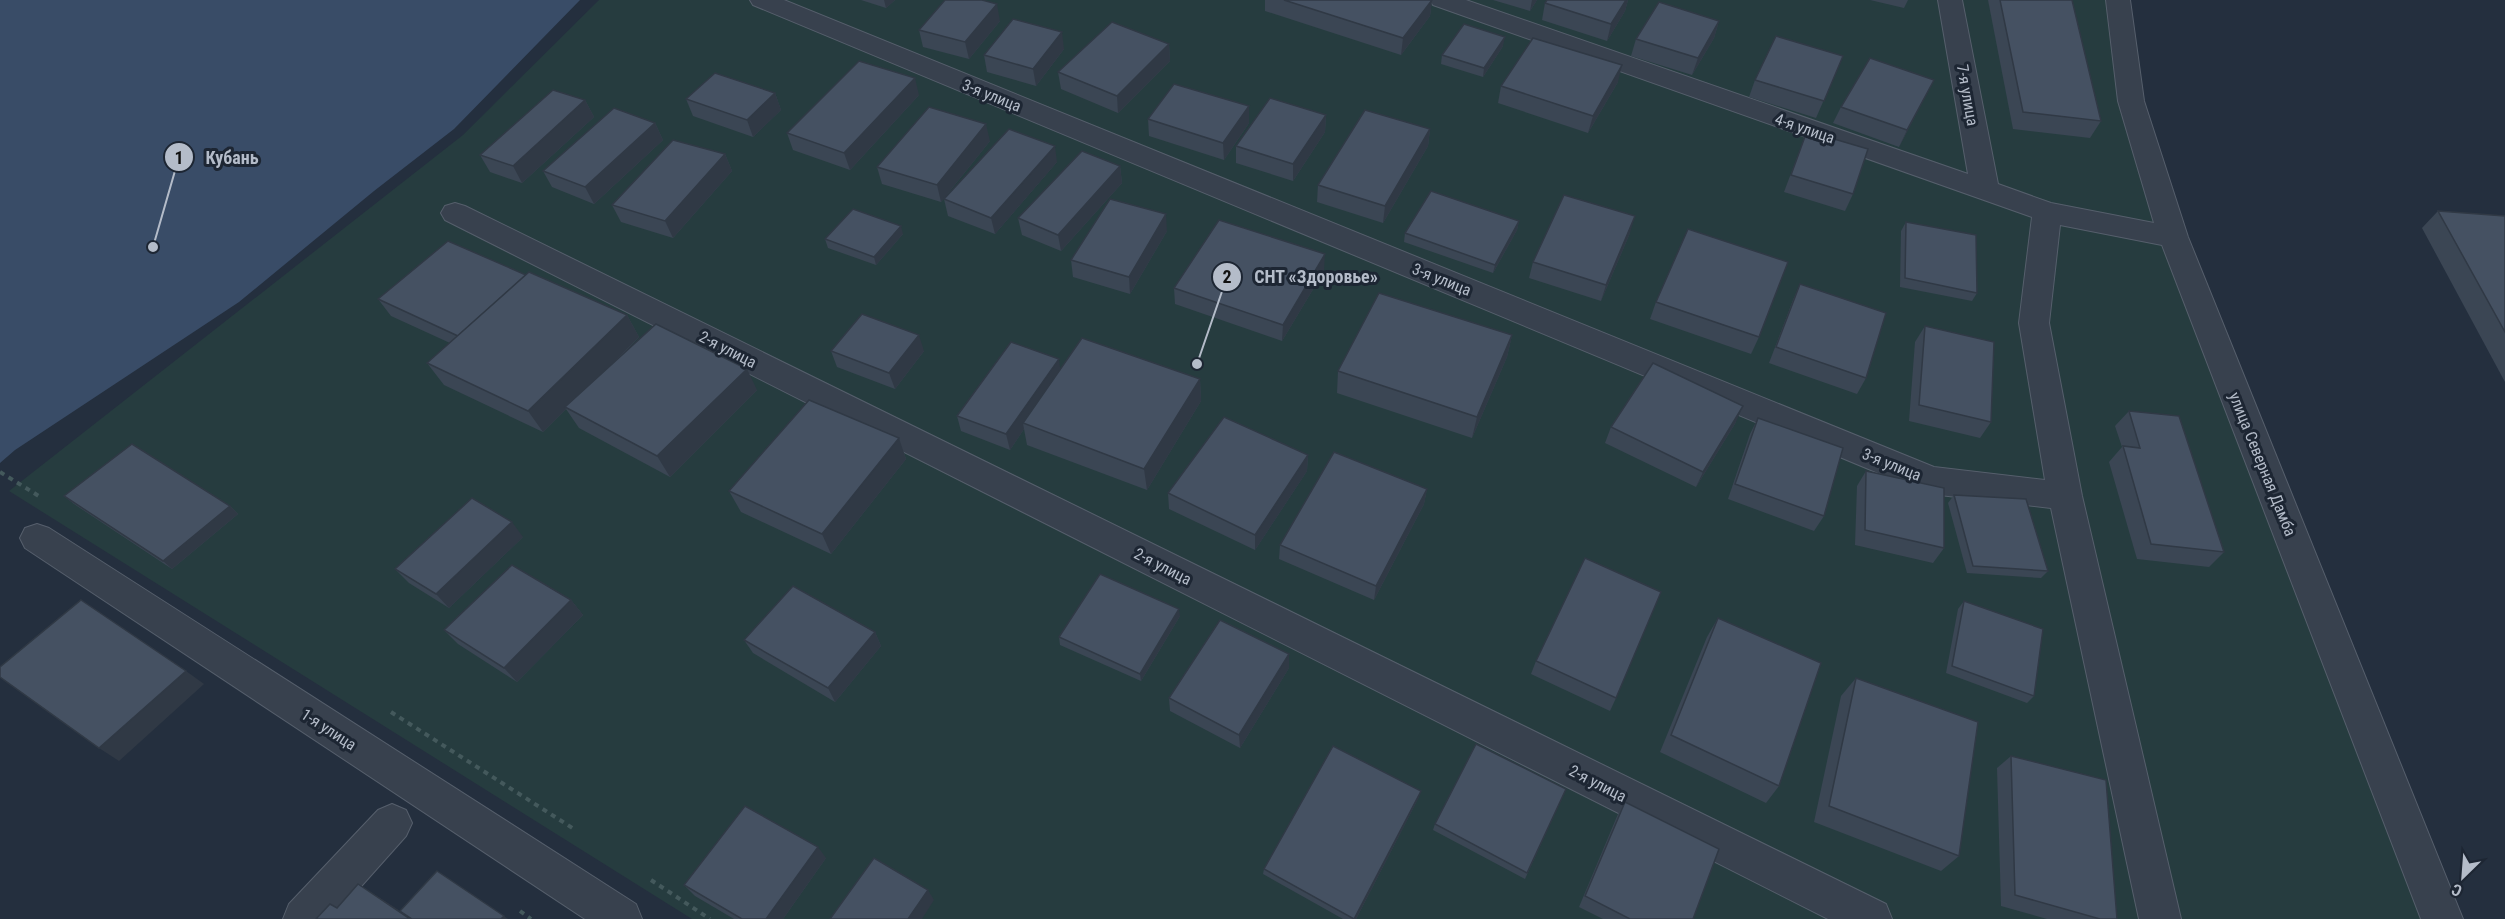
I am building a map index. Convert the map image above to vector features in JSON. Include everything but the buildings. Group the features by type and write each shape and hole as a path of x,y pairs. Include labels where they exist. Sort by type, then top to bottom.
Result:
{"street":[{"name":"3-я улица","path":"762,0 1931,480 2064,496"},
{"name":"4-я улица","path":"1442,0 2046,212 2173,237"},
{"name":"7-я улица","path":"1950,0 1986,190"},
{"name":"улица Северная Дамба","path":"2118,0 2131,101 2173,237 2442,919"},
{"path":"2046,212 2034,323 2064,496 2160,919"},
{"name":"2-я улица","path":"455,213 1871,919"},
{"name":"1-я улица","path":"37,538 621,919"},
{"path":"304,919 392,823"}],"green space":[{"path":"599,0 2118,0 2131,101 2442,919 692,919 9,491 463,135"}],"water":[{"path":"0,0 580,0 454,129 374,191 239,302 15,450 0,463"}],"place":[{"name":"Кубань","path":"153,247"},
{"name":"СНТ «Здоровье»","path":"1197,364"}]}
